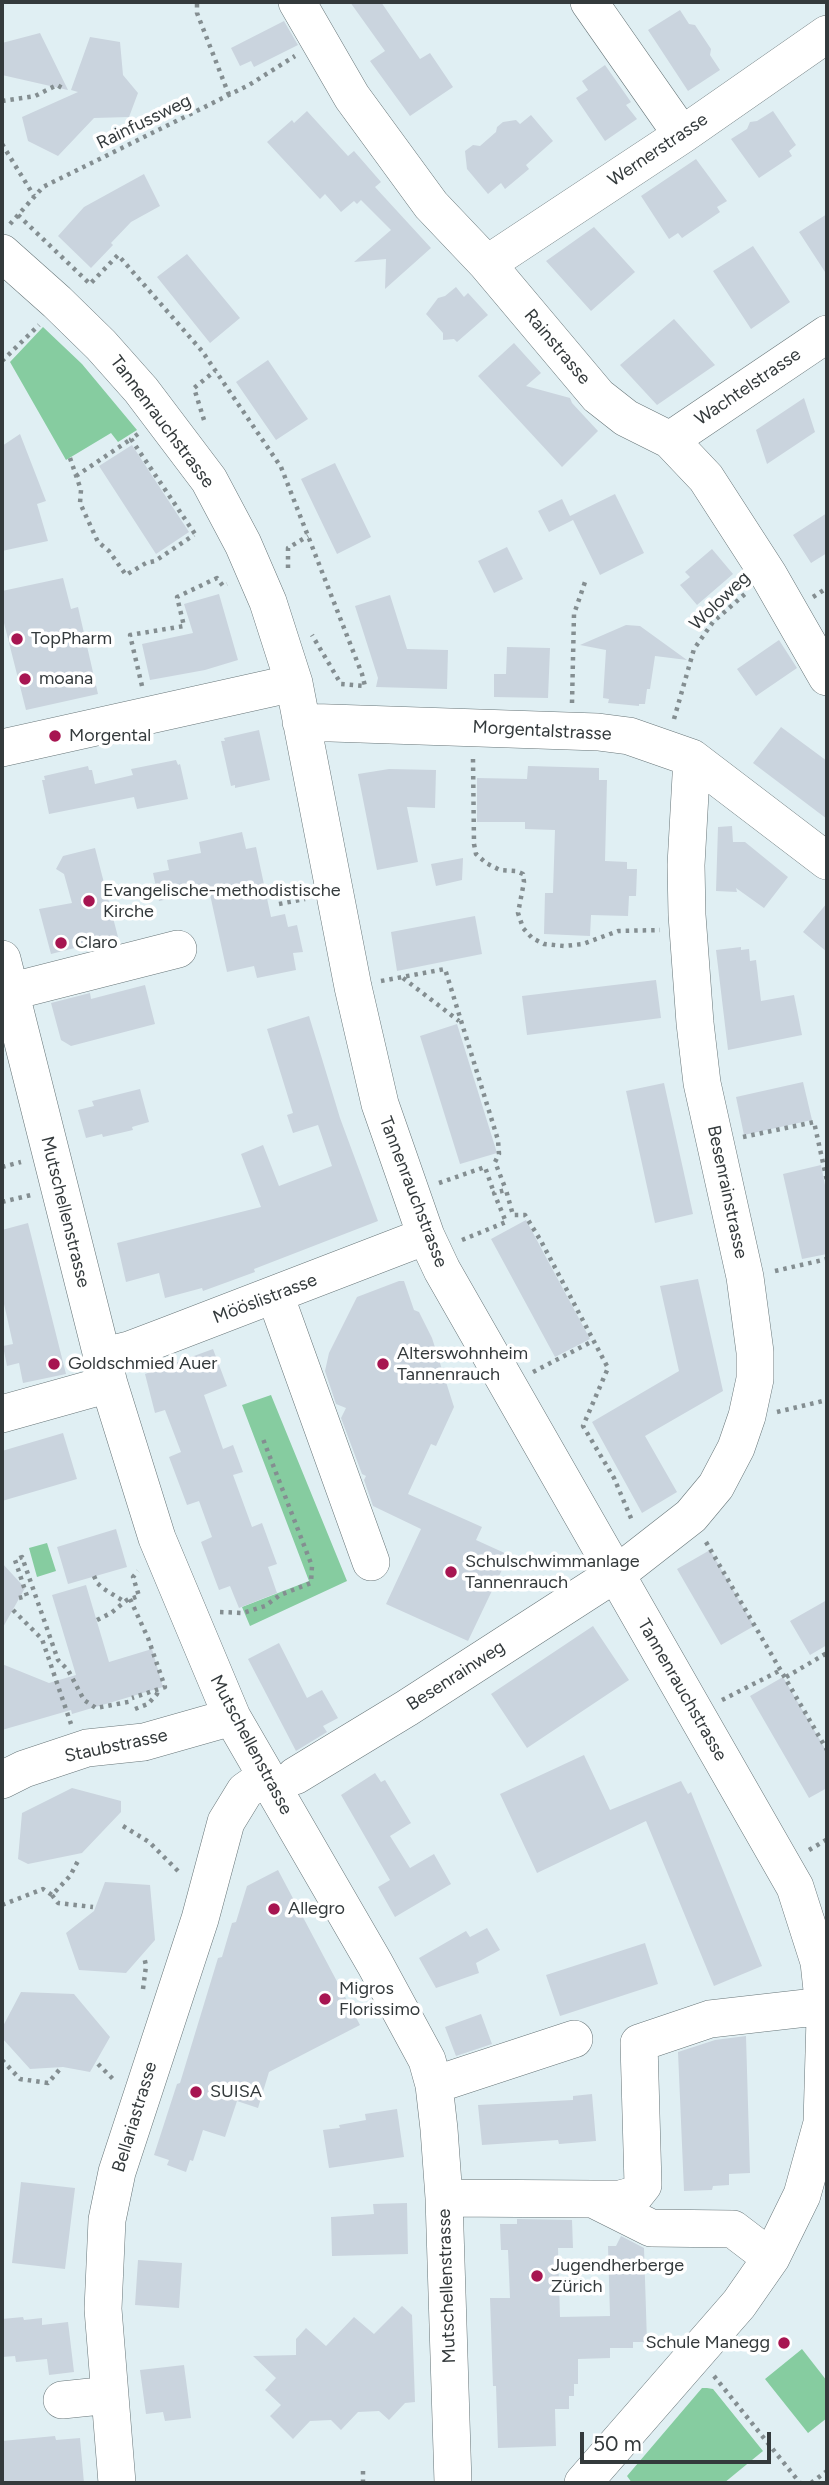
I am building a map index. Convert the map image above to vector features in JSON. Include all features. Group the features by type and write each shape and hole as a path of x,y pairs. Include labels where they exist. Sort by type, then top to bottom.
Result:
{"street":[{"name":"Rainstrasse","path":"298,2 352,97 431,205 487,264 598,396 626,418 670,440 706,478 768,574 827,677"},
{"path":"589,2 682,135"},
{"name":"Wernerstrasse","path":"487,264 682,135 827,34"},
{"name":"Tannenrauchstrasse","path":"2,253 101,345 141,390 209,480 243,544 268,602 294,684 353,987 380,1104 439,1240 442,1270 795,1887 823,1961 822,2123 802,2195 771,2258 716,2331 583,2483"},
{"name":"Wachtelstrasse","path":"670,440 827,334"},
{"path":"2,748 294,684"},
{"name":"Morgentalstrasse","path":"301,722 598,732 681,744 827,861"},
{"name":"Besenrainstrasse","path":"616,1574 691,1516 716,1486 736,1448 747,1416 755,1379 755,1352 747,1288 702,1083 695,1023 689,962 681,744"},
{"path":"5,976 178,948"},
{"name":"Mutschellenstrasse","path":"5,976 105,1370 157,1538 232,1717 280,1776 427,2060 434,2085 444,2198 453,2483"},
{"name":"Mööslistrasse","path":"2,1414 105,1370 129,1350 263,1299 439,1240"},
{"path":"263,1299 306,1450"},
{"path":"263,1299 371,1562"},
{"name":"Besenrainweg","path":"280,1776 407,1708 616,1574"},
{"name":"Staubstrasse","path":"2,1780 24,1769 87,1748 144,1742 232,1717"},
{"name":"Bellariastrasse","path":"117,2483 103,2309 103,2269 107,2220 117,2172 200,1919 226,1822 245,1791 280,1776"},
{"path":"444,2198 620,2199 635,2195 643,2185 639,2043 709,2019 824,2006"},
{"path":"434,2085 574,2039"},
{"path":"593,2199 650,2228 733,2229 771,2258"},
{"path":"62,2400 110,2395"}],"path":[{"path":"197,4 197,13 229,95"},
{"name":"Rainfussweg","path":"2,232 43,187 229,95 296,55"},
{"path":"2,101 35,96 57,85 64,89"},
{"path":"2,144 34,196"},
{"path":"18,215 90,284 118,255 202,351 281,467 365,686 341,684 309,629"},
{"path":"2,361 43,321"},
{"path":"76,476 144,430"},
{"path":"132,437 194,535"},
{"path":"70,458 82,490 80,503 98,542 110,551 126,575 146,563 155,561 201,531"},
{"name":"Woloweg","path":"681,744 694,649 703,633 768,574"},
{"path":"142,687 130,635 184,626 177,597 217,578 223,586 237,579"},
{"path":"572,714 574,614 584,582"},
{"path":"473,756 476,854 499,870 523,874 518,913 523,928 532,938 544,944 564,946 583,944 618,931 670,929"},
{"path":"279,904 313,897"},
{"path":"379,981 445,969 498,1140 499,1154 495,1162 513,1215 525,1215 608,1368 583,1426 614,1478 633,1521 634,1530"},
{"path":"402,977 459,1020"},
{"path":"737,1139 814,1122 827,1181"},
{"path":"2,1167 23,1162"},
{"path":"438,1183 485,1167 506,1222 439,1240"},
{"path":"494,1193 506,1190"},
{"path":"2,1202 32,1195"},
{"path":"766,1273 827,1259"},
{"path":"538,1369 593,1340"},
{"path":"781,1411 827,1400"},
{"path":"216,1612 243,1613 265,1606 279,1595 311,1583 312,1566 262,1439"},
{"path":"703,1536 827,1750"},
{"path":"19,1598 27,1596 15,1560 22,1558 58,1660 68,1670 84,1700 96,1708 165,1688 148,1638 127,1600 97,1583 94,1576"},
{"path":"97,1620 127,1600 139,1596 132,1577 138,1571"},
{"path":"13,1610 42,1639 74,1735"},
{"path":"786,1677 827,1653"},
{"path":"712,1705 781,1670"},
{"path":"132,1698 135,1710 148,1704 158,1690"},
{"path":"123,1826 149,1842 181,1874"},
{"path":"799,1856 827,1840"},
{"path":"52,1895 70,1876 79,1859"},
{"path":"2,1905 43,1889 58,1903 93,1907"},
{"path":"2,2060 20,2079 48,2083 60,2069"},
{"path":"98,2064 124,2090"},
{"path":"709,2370 800,2483"},
{"path":"363,2471 363,2483"},
{"path":"811,2483 827,2471"}],"green space":[{"path":"43,327 82,364 137,430 118,442 111,433 66,460 10,362"},
{"path":"271,1395 347,1581 250,1626 242,1607 309,1581 242,1405"},
{"path":"47,1543 56,1571 37,1577 29,1548"},
{"path":"802,2349 827,2381 827,2418 808,2433 765,2379"},
{"path":"702,2388 713,2389 763,2451 724,2483 632,2483 627,2476"}],"building":[{"path":"350,2 381,2 420,59 430,53 453,87 410,116 370,61 385,51"},
{"path":"680,10 689,24 695,25 711,49 710,55 720,70 688,91 648,30"},
{"path":"284,21 298,45 254,67 251,61 240,66 231,48"},
{"path":"40,33 68,90 2,75 2,43"},
{"path":"90,37 120,42 123,75 138,93 129,117 94,118 58,156 28,141 22,117 78,92 71,90"},
{"path":"605,65 631,102 626,105 637,119 605,141 576,98 588,90 582,81"},
{"path":"307,111 348,156 354,151 381,182 375,187 431,248 385,289 386,259 354,262 391,230 361,200 357,204 354,201 341,212 325,194 320,199 267,142"},
{"path":"773,111 796,145 789,151 792,156 759,178 731,139 747,129 750,122 757,121"},
{"path":"531,115 553,141 526,165 529,169 505,189 501,183 488,194 467,169 465,151 473,145 480,146 503,122 516,120 520,124"},
{"path":"696,159 727,201 717,207 720,212 682,238 678,233 669,239 641,196"},
{"path":"144,174 160,206 131,222 91,268 58,236 84,207"},
{"path":"827,214 827,275 799,232"},
{"path":"594,227 635,272 591,311 546,261"},
{"path":"753,246 790,302 751,329 713,271"},
{"path":"187,254 240,318 210,343 157,277"},
{"path":"456,287 464,297 468,293 488,315 457,342 454,339 443,340 443,333 426,314 438,298"},
{"path":"674,319 715,365 657,405 620,365"},
{"path":"514,343 541,373 526,386 570,398 598,431 562,467 478,376"},
{"path":"268,360 308,419 276,440 236,382"},
{"path":"804,398 815,432 767,464 756,430"},
{"path":"20,434 46,501 37,504 48,541 2,551 2,446"},
{"path":"132,445 189,532 156,554 99,466"},
{"path":"335,463 371,537 337,554 301,479"},
{"path":"615,494 644,553 600,575 573,520 549,532 538,511 562,499 570,516"},
{"path":"827,513 827,553 811,563 793,535"},
{"path":"507,547 523,579 494,593 478,561"},
{"path":"712,549 733,574 697,605 680,585 690,577 685,572"},
{"path":"63,578 71,609 78,607 98,694 26,710 2,615 2,591"},
{"path":"219,594 238,660 205,670 150,680 142,644 193,633 184,604"},
{"path":"390,595 407,649 448,650 447,689 376,687 378,678 355,606"},
{"path":"626,625 640,626 687,660 655,656 650,689 647,689 645,704 639,706 608,703 609,699 603,698 606,650 580,645"},
{"path":"779,640 797,668 756,696 737,669"},
{"path":"507,647 550,648 548,698 494,697 494,674 506,674"},
{"path":"781,727 827,761 827,819 753,763"},
{"path":"259,730 270,780 235,788 235,785 231,786 221,741"},
{"path":"176,760 178,765 180,764 188,799 137,809 134,797 49,814 42,780 45,780 44,776 88,766 89,770 92,770 95,784 133,775 131,769"},
{"path":"528,766 599,768 599,780 607,780 605,861 627,862 627,869 637,869 636,896 629,896 628,916 591,915 590,936 544,934 545,893 553,893 555,830 525,829 525,822 477,822 477,778 527,779"},
{"path":"389,769 436,770 435,808 407,807 418,862 377,870 358,774"},
{"path":"732,826 733,842 745,842 788,877 764,908 736,888 737,892 716,891 718,827"},
{"path":"242,832 246,849 256,847 271,917 285,914 288,927 297,925 303,952 293,953 296,970 257,978 254,966 227,972 209,890 159,901 153,873 169,870 167,860 201,853 199,842"},
{"name":"Evangelische-methodistische Kirche","path":"95,848 118,937 51,954 39,909 72,903 64,874 56,869 63,856"},
{"path":"463,858 462,880 436,886 431,864"},
{"path":"827,903 827,952 803,932"},
{"path":"475,916 482,954 397,971 391,932"},
{"path":"741,947 741,950 749,949 750,961 756,960 761,1001 794,995 802,1035 728,1050 716,950"},
{"path":"656,980 661,1018 527,1035 522,996"},
{"path":"145,985 155,1024 71,1046 61,1040 51,1003 90,993 91,999"},
{"path":"309,1016 340,1118 378,1221 203,1291 202,1288 165,1298 159,1273 126,1282 117,1243 261,1207 241,1154 263,1145 279,1186 332,1166 318,1125 293,1133 287,1115 293,1113 267,1029"},
{"path":"457,1024 497,1153 460,1164 420,1036"},
{"path":"803,1082 812,1120 744,1135 736,1097"},
{"path":"664,1083 693,1214 655,1223 626,1091"},
{"path":"140,1089 149,1122 132,1127 133,1130 86,1138 78,1110 94,1106 92,1101"},
{"path":"821,1165 827,1195 827,1254 802,1259 783,1174"},
{"path":"526,1220 590,1339 555,1357 491,1239"},
{"path":"28,1223 66,1374 23,1383 19,1363 7,1366 3,1346 13,1344 2,1295 2,1230"},
{"path":"698,1279 723,1391 645,1436 677,1492 642,1513 592,1422 679,1371 660,1286"},
{"path":"404,1281 414,1310 419,1312 432,1338 454,1407 436,1446 431,1444 408,1494 482,1527 476,1540 509,1555 468,1641 386,1604 421,1529 373,1506 364,1480 366,1476 362,1474 341,1418 346,1408 336,1404 325,1371 329,1353 357,1297"},
{"path":"213,1349 227,1386 204,1395 223,1449 233,1445 243,1472 233,1475 252,1527 262,1523 277,1564 268,1567 277,1593 239,1608 230,1586 219,1590 201,1542 212,1537 199,1501 187,1505 169,1457 181,1452 165,1410 155,1413 145,1374"},
{"path":"63,1433 77,1479 2,1501 2,1451"},
{"path":"116,1529 127,1567 68,1584 57,1547"},
{"path":"710,1550 754,1626 721,1645 677,1569"},
{"path":"2,1563 25,1588 2,1629"},
{"path":"86,1585 109,1662 152,1649 163,1687 72,1714 71,1710 2,1730 2,1664 49,1683 76,1675 52,1595"},
{"path":"827,1600 827,1645 810,1655 790,1621"},
{"path":"593,1626 629,1680 527,1748 491,1694"},
{"path":"279,1643 307,1698 322,1690 338,1718 323,1726 327,1732 296,1751 248,1659"},
{"path":"783,1677 827,1752 827,1788 809,1798 750,1696"},
{"path":"584,1755 610,1810 681,1781 688,1794 691,1792 762,1966 714,1986 646,1821 537,1873 500,1794"},
{"path":"375,1773 381,1782 385,1780 411,1823 390,1836 410,1868 434,1854 451,1884 395,1917 378,1887 390,1880 341,1795"},
{"path":"72,1788 121,1801 121,1812 82,1853 28,1864 18,1859 22,1813"},
{"path":"278,1870 360,2025 269,2072 258,2108 237,2101 225,2137 203,2130 193,2161 190,2160 186,2172 167,2165 169,2160 154,2155 177,2084 180,2083 218,1958 222,1957 247,1886"},
{"path":"105,1882 150,1885 155,1940 126,1973 79,1970 66,1933 94,1911"},
{"path":"487,1928 500,1950 476,1963 479,1973 436,1988 419,1958 466,1931 470,1937"},
{"path":"645,1943 658,1984 560,2016 546,1975"},
{"path":"21,1992 74,1994 110,2037 90,2072 63,2067 30,2069 2,2038 2,2028"},
{"path":"481,2014 492,2044 456,2056 445,2027"},
{"path":"746,2036 750,2173 729,2174 729,2185 713,2186 712,2190 684,2191 678,2052 715,2040"},
{"path":"592,2094 596,2141 559,2144 558,2140 482,2145 478,2105 573,2100 573,2096"},
{"path":"397,2109 404,2157 329,2168 323,2130 366,2120 365,2114"},
{"path":"21,2182 75,2188 65,2269 12,2263"},
{"path":"407,2203 408,2254 332,2256 331,2217 374,2214 373,2204"},
{"path":"517,2219 572,2220 573,2248 558,2248 560,2317 610,2316 608,2246 616,2246 621,2236 644,2248 647,2342 633,2342 633,2348 610,2348 610,2358 578,2359 578,2384 574,2384 574,2396 569,2396 569,2409 555,2409 556,2446 498,2448 490,2298 510,2298 508,2250 501,2250 500,2224 517,2224"},
{"path":"138,2260 182,2263 179,2308 135,2305"},
{"path":"402,2306 412,2315 415,2402 405,2403 389,2420 379,2411 358,2412 341,2430 331,2420 310,2421 293,2439 270,2416 281,2405 265,2390 276,2378 253,2356 296,2355 296,2339 306,2328 326,2346 354,2317 374,2334"},
{"path":"23,2317 24,2320 42,2318 42,2325 68,2322 74,2372 49,2375 47,2359 16,2362 15,2356 2,2357 2,2319"},
{"path":"184,2365 191,2418 165,2421 163,2412 146,2414 140,2370"},
{"path":"55,2436 56,2440 80,2438 84,2483 2,2483 2,2441"}],"place":[{"name":"TopPharm","path":"17,639"},
{"name":"moana","path":"25,679"},
{"name":"Morgental","path":"55,736"},
{"name":"Evangelische-methodistische Kirche","path":"89,901"},
{"name":"Claro","path":"61,943"},
{"name":"Goldschmied Auer","path":"54,1364"},
{"name":"Alterswohnheim Tannenrauch","path":"383,1364"},
{"name":"Schulschwimmanlage Tannenrauch","path":"451,1572"},
{"name":"Allegro","path":"274,1909"},
{"name":"Migros Florissimo","path":"325,1999"},
{"name":"SUISA","path":"196,2092"},
{"name":"Jugendherberge Zürich","path":"537,2276"},
{"name":"Schule Manegg","path":"784,2343"}]}
